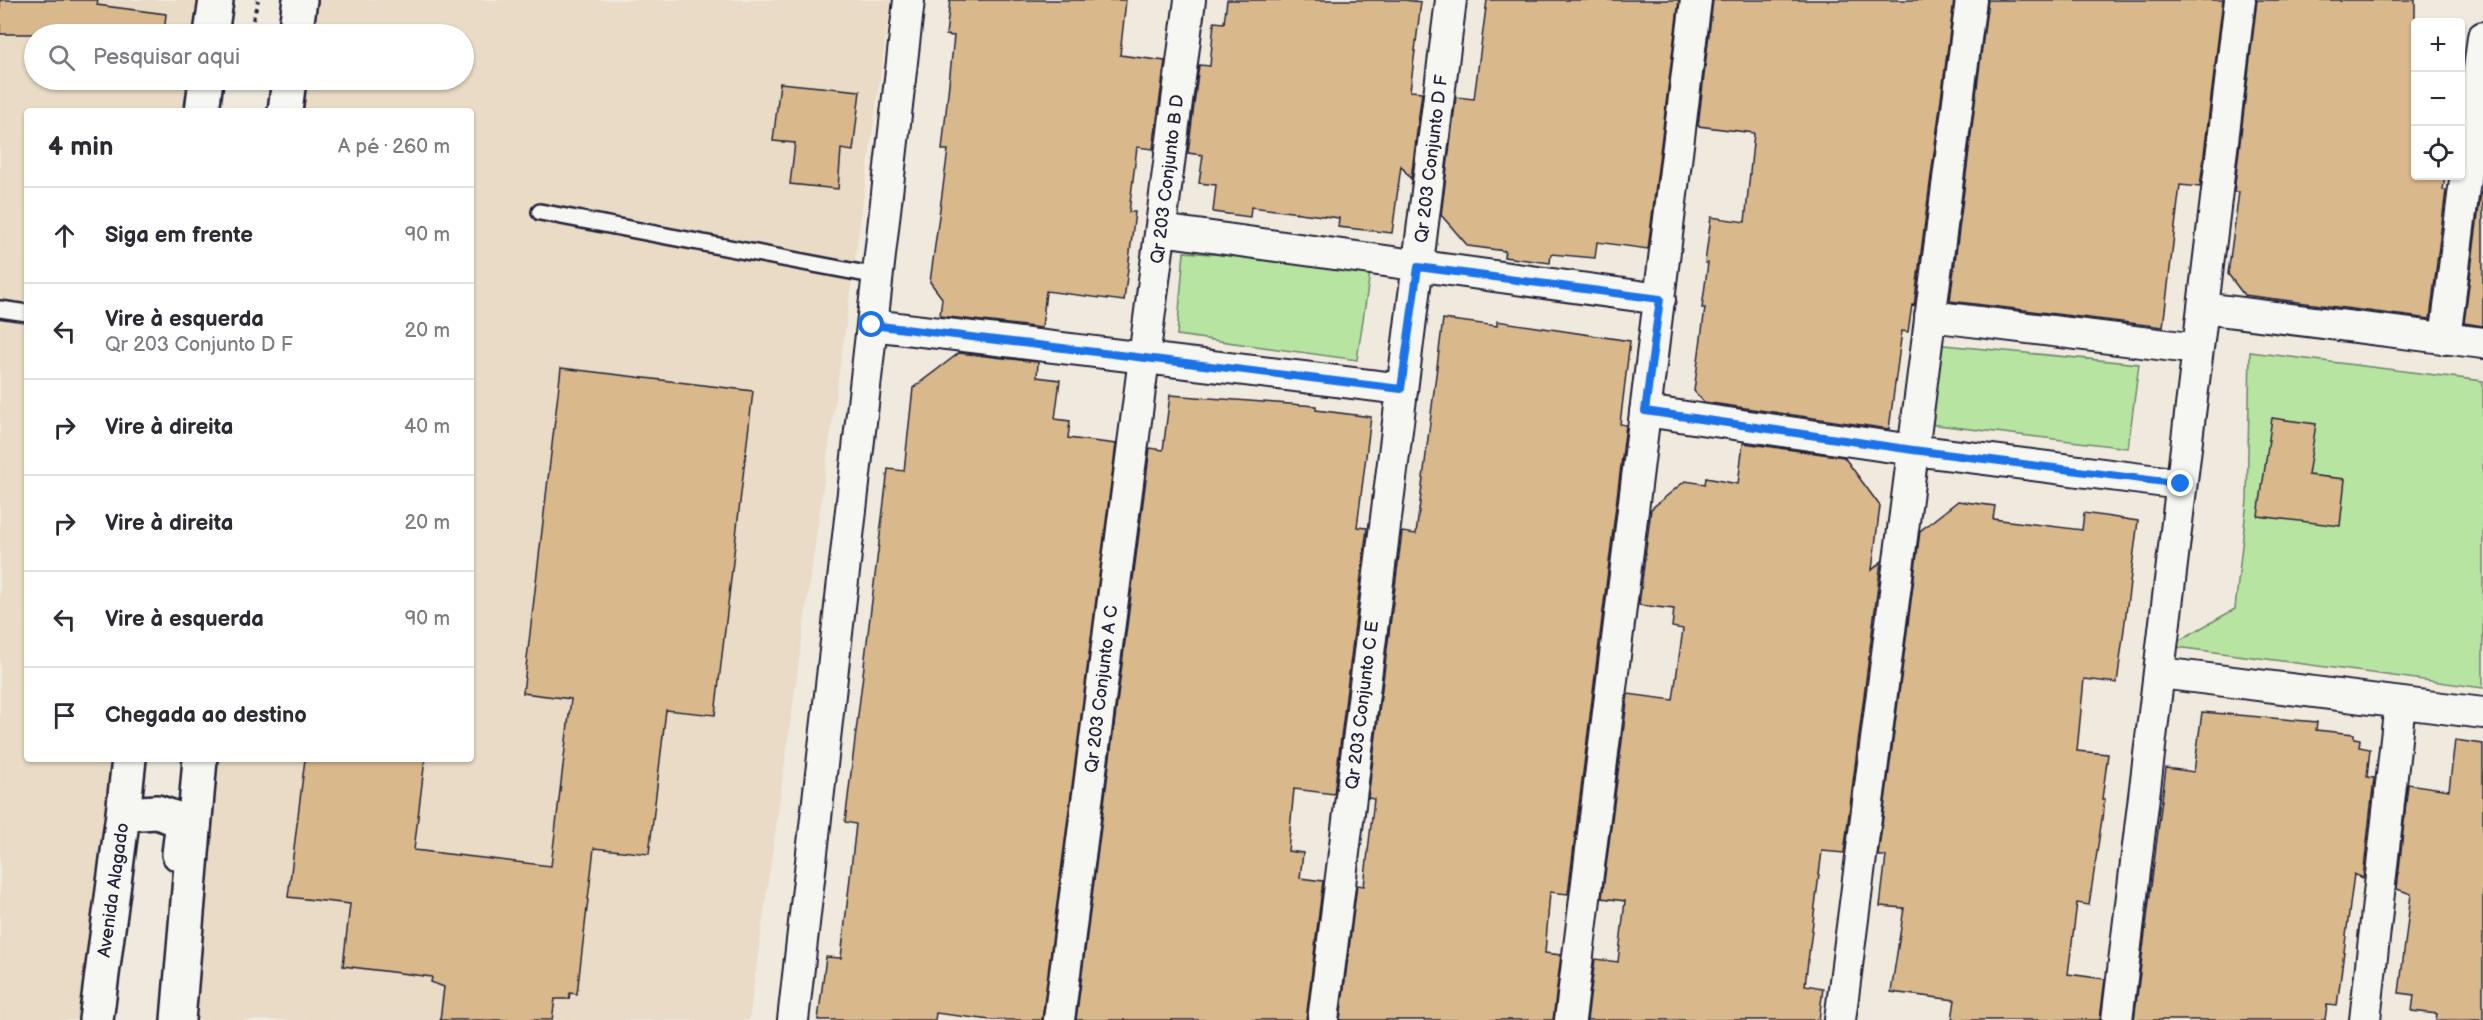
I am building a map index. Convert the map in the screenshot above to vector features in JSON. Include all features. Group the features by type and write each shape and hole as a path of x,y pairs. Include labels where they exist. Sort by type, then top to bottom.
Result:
{"main road":[{"path":"212,24 216,0"},
{"path":"296,24 300,0"},
{"path":"202,108 205,90"},
{"path":"285,108 288,90"},
{"name":"Avenida Alagado","path":"96,1020 129,762"},
{"path":"178,1020 200,762"},
{"path":"123,814 157,812 183,821 164,1020"}],"street":[{"path":"793,1020 909,0"},
{"name":"Qr 203 Conjunto B D","path":"1144,357 1190,0"},
{"name":"Qr 203 Conjunto D F","path":"1401,389 1451,0"},
{"path":"1570,1020 1696,0"},
{"path":"1840,1020 1971,0"},
{"path":"2117,1020 2240,0"},
{"path":"2445,339 2483,37"},
{"path":"1161,230 1660,299"},
{"path":"2203,308 2483,343"},
{"path":"1930,316 2198,349"},
{"path":"872,325 1401,389"},
{"name":"Qr 203 Conjunto A C","path":"1059,1020 1144,357"},
{"name":"Qr 203 Conjunto C E","path":"1323,1020 1401,389"},
{"path":"1645,411 1913,450 2181,484"},
{"path":"2160,673 2483,713"},
{"path":"2366,1020 2400,703"}],"lane":[{"path":"540,212 877,276"},
{"path":"0,309 24,313"}],"shaded area":[{"path":"0,0 219,0 215,24 24,24 24,90 208,90 205,108 24,108 24,762 126,762 94,1020 0,1020"},
{"path":"306,0 891,0 749,1020 181,1020 213,762 474,762 474,108 293,108 295,90 474,90 474,24 303,24"}],"green space":[{"path":"1184,252 1371,266 1357,360 1177,335"},
{"path":"1934,344 2139,364 2128,448 1921,423"},
{"path":"2250,352 2483,381 2483,688 2169,646 2235,609 2247,500"}],"building":[{"path":"0,0 98,0 97,5 166,14 165,24 24,24 24,34 0,34"},
{"path":"950,0 1126,0 1120,55 1165,61 1153,149 1137,147 1129,212 1135,212 1124,301 1046,291 1042,328 940,316 942,298 930,282 948,150 942,150 954,36 946,35"},
{"path":"1227,0 1404,0 1421,2 1410,91 1422,92 1411,179 1401,166 1392,233 1338,227 1339,218 1251,207 1250,217 1213,212 1216,185 1199,183 1203,155 1188,153 1199,65 1210,66 1214,22 1224,23"},
{"path":"1487,0 1679,0 1648,249 1597,242 1595,258 1551,254 1550,263 1504,257 1505,251 1468,246 1441,215 1456,97 1474,99"},
{"path":"1713,0 1954,0 1914,306 1912,305 1908,332 1902,331 1889,429 1704,402 1694,391 1705,308 1702,308 1711,217 1745,222 1754,133 1698,126"},
{"path":"1988,0 2223,0 2200,187 2180,185 2163,327 1950,301"},
{"path":"2257,0 2415,0 2415,18 2411,18 2411,180 2444,180 2443,190 2446,190 2430,319 2244,295 2228,274 2239,192 2234,192"},
{"path":"780,83 860,91 853,151 841,149 838,189 790,184 795,143 773,141"},
{"path":"2481,192 2483,192 2483,326 2464,323"},
{"path":"1443,319 1497,326 1497,321 1630,341 1620,424 1626,425 1568,894 1550,892 1545,953 1561,955 1553,1020 1340,1020 1357,885 1364,886 1374,799 1368,798 1402,532 1416,534"},
{"path":"959,353 1038,362 1037,377 1060,380 1055,419 1070,421 1068,438 1116,444 1042,1020 991,1020 936,1013 935,1020 818,1020 826,957 841,958 856,824 845,822 888,469 904,471 913,388"},
{"path":"561,368 753,391 715,715 666,710 649,854 594,848 577,994 570,993 569,999 555,999 552,1020 440,1020 444,987 431,982 432,977 343,966 350,904 288,897 305,762 425,762 414,850 551,866 571,699 523,693"},
{"path":"1170,395 1316,406 1316,410 1371,417 1357,527 1367,528 1334,794 1294,789 1288,851 1303,853 1300,878 1323,881 1306,1020 1076,1020 1150,448 1163,450"},
{"path":"2272,418 2316,424 2308,475 2345,479 2340,526 2258,516"},
{"path":"1743,443 1844,457 1880,506 1872,570 1881,562 1844,853 1822,851 1805,985 1823,988 1819,1020 1587,1020 1595,959 1618,962 1625,901 1602,898 1628,694 1673,700 1683,629 1672,627 1674,609 1639,605 1651,509 1685,481 1705,484 1706,478 1738,484"},
{"path":"1958,501 1995,506 1993,519 2082,530 2084,513 2138,521 2117,683 2084,679 2077,751 2108,754 2102,799 2105,799 2089,905 2077,903 2068,974 2105,979 2100,1020 1952,1020 1955,1000 1891,992 1904,908 1880,906 1886,856 1878,856 1920,531"},
{"path":"2202,712 2317,722 2316,730 2354,734 2354,738 2360,739 2359,747 2370,749 2367,777 2374,778 2363,878 2354,874 2337,1006 2327,1005 2325,1020 2134,1020 2166,768 2194,772"},
{"path":"2455,740 2483,744 2483,1020 2436,1020 2437,1014 2412,1011 2414,995 2399,993 2411,894 2397,889 2408,784 2449,790"}],"route":[{"path":"872,325 1401,389 1418,267 1660,299 1645,411 1913,450 2181,484"}]}
